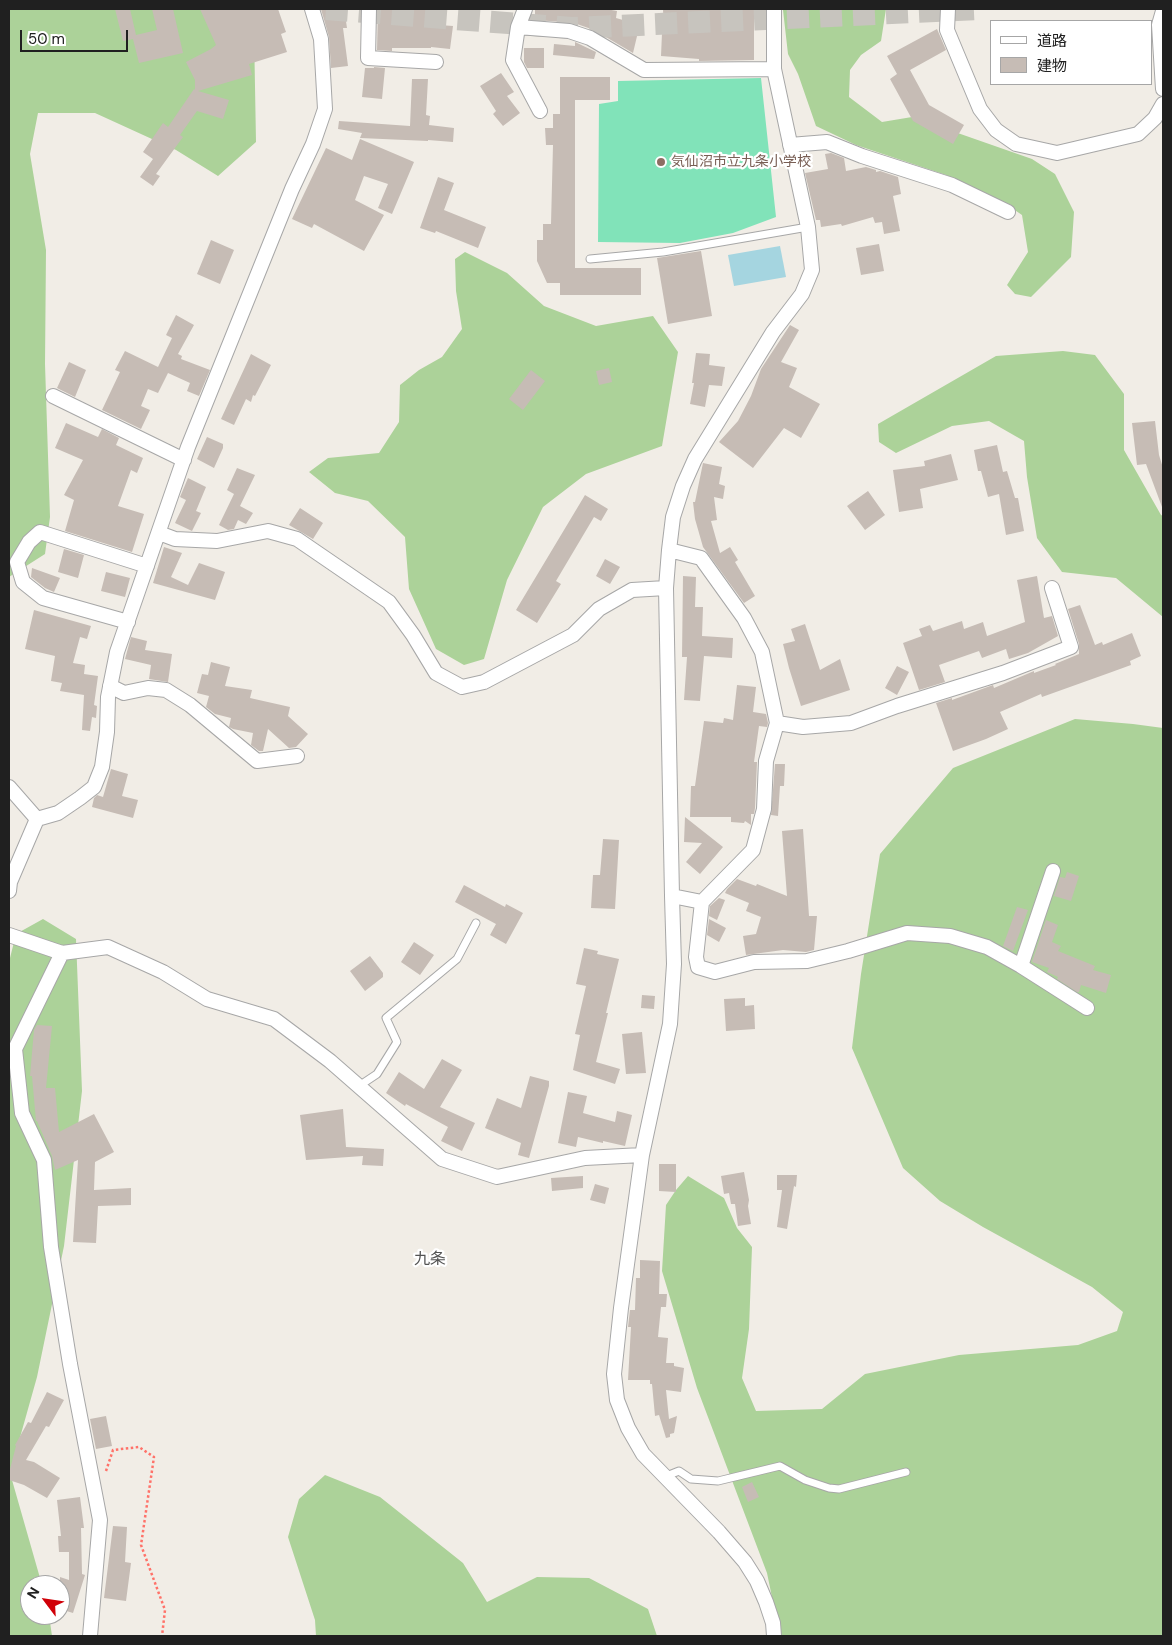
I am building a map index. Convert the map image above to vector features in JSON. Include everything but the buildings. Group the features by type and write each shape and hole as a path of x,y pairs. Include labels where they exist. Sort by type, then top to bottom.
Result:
{"street":[{"path":"36,819 58,813 94,787 102,767 107,732 108,697 117,652 184,460 289,198 314,144 325,109 321,39 312,9"},
{"path":"369,9 368,58 436,62"},
{"path":"525,9 518,27 513,60 540,111"},
{"path":"774,9 774,68 808,227 812,270 802,294 773,332 695,459 683,486 673,517 666,588 674,964 670,1024 642,1155 614,1374 617,1400 628,1428 643,1454 719,1532 745,1562 757,1581 766,1602 773,1623 774,1636"},
{"path":"948,9 947,30 980,109 996,130 1016,144 1056,153 1138,134 1155,118 1163,104"},
{"path":"1163,11 1159,25 1163,89"},
{"path":"518,27 569,31 590,38 644,70 774,68"},
{"path":"790,145 827,142 862,156 952,184 1008,212"},
{"path":"53,396 184,460"},
{"path":"159,533 175,539 217,541 268,531 297,539 389,602 413,635 436,673 462,687 484,682 573,635 599,609 632,590 666,588"},
{"path":"128,622 43,598 23,582 17,562 29,542 40,532 147,566"},
{"path":"669,550 702,558 744,618 762,652 777,724 766,761 764,808 753,850 702,902 696,956 698,967 715,972 754,962 808,961 848,951 906,932 950,936 987,947 1087,1008"},
{"path":"777,724 804,727 851,723 897,706 1003,673 1071,647 1052,588"},
{"path":"110,686 124,693 148,688 166,690 190,705 256,761 297,756"},
{"path":"9,787 36,819"},
{"path":"9,891 10,882 36,819"},
{"path":"1021,966 1053,871"},
{"path":"672,896 702,902"},
{"path":"9,935 62,954 108,947 163,972 207,999 274,1019 330,1061 442,1159 497,1177 585,1158 642,1155"},
{"path":"62,954 15,1049 22,1113 44,1160 51,1247 70,1364 100,1520 90,1636"}],"lane":[{"path":"590,259 663,252 808,227"},
{"path":"359,1086 377,1074 397,1042 386,1018 457,959 476,923"},
{"path":"664,1477 678,1471 691,1479 718,1481 780,1466 805,1480 829,1488 839,1488 906,1472"}],"path":[{"path":"104,1474 113,1450 139,1447 154,1456 141,1546 165,1610 162,1636"}],"green space":[{"path":"9,9 250,9 254,31 256,142 218,176 176,150 95,113 38,113 30,154 46,250 45,364 50,517 45,554 9,577"},
{"path":"886,9 881,41 861,55 850,70 849,97 882,122 912,117 1032,159 1055,174 1074,212 1071,257 1031,297 1015,294 1007,285 1028,252 1022,215 1003,202 946,175 856,145 816,126 798,74 788,54 783,10"},
{"path":"761,78 776,217 733,233 680,243 598,242 599,104 618,101 618,81"},
{"path":"465,252 507,273 544,306 596,326 653,316 678,352 662,446 586,474 543,507 507,580 484,659 464,665 436,649 409,589 405,537 368,501 335,493 309,472 328,458 379,453 399,422 400,385 419,370 442,357 462,329 456,291 455,259"},
{"path":"1063,351 1095,355 1124,394 1124,450 1163,516 1163,617 1116,578 1062,572 1037,538 1027,477 1024,441 989,421 952,426 896,453 879,442 878,424 996,356"},
{"path":"1075,719 1163,728 1163,1636 780,1636 767,1573 697,1388 662,1271 666,1205 688,1176 724,1198 737,1228 752,1247 749,1329 742,1378 756,1411 822,1409 865,1374 959,1355 1078,1345 1117,1331 1123,1312 1092,1287 940,1201 903,1168 852,1048 861,974 880,854 953,768"},
{"path":"43,919 76,939 82,1091 64,1246 37,1377 10,1473 39,1575 20,1575 20,1625 50,1625 52,1636 9,1636 9,962 16,934"},
{"path":"325,1475 380,1497 463,1563 487,1602 537,1577 589,1578 648,1609 657,1636 316,1636 315,1620 288,1537 299,1499"}],"water":[{"path":"780,246 786,277 734,286 728,255"}],"tunnel":[{"path":"326,9 572,28 980,9"}],"place":[{"name":"気仙沼市立九条小学校","path":"661,162"}],"district":[{"name":"九条","path":"430,1260"}]}
